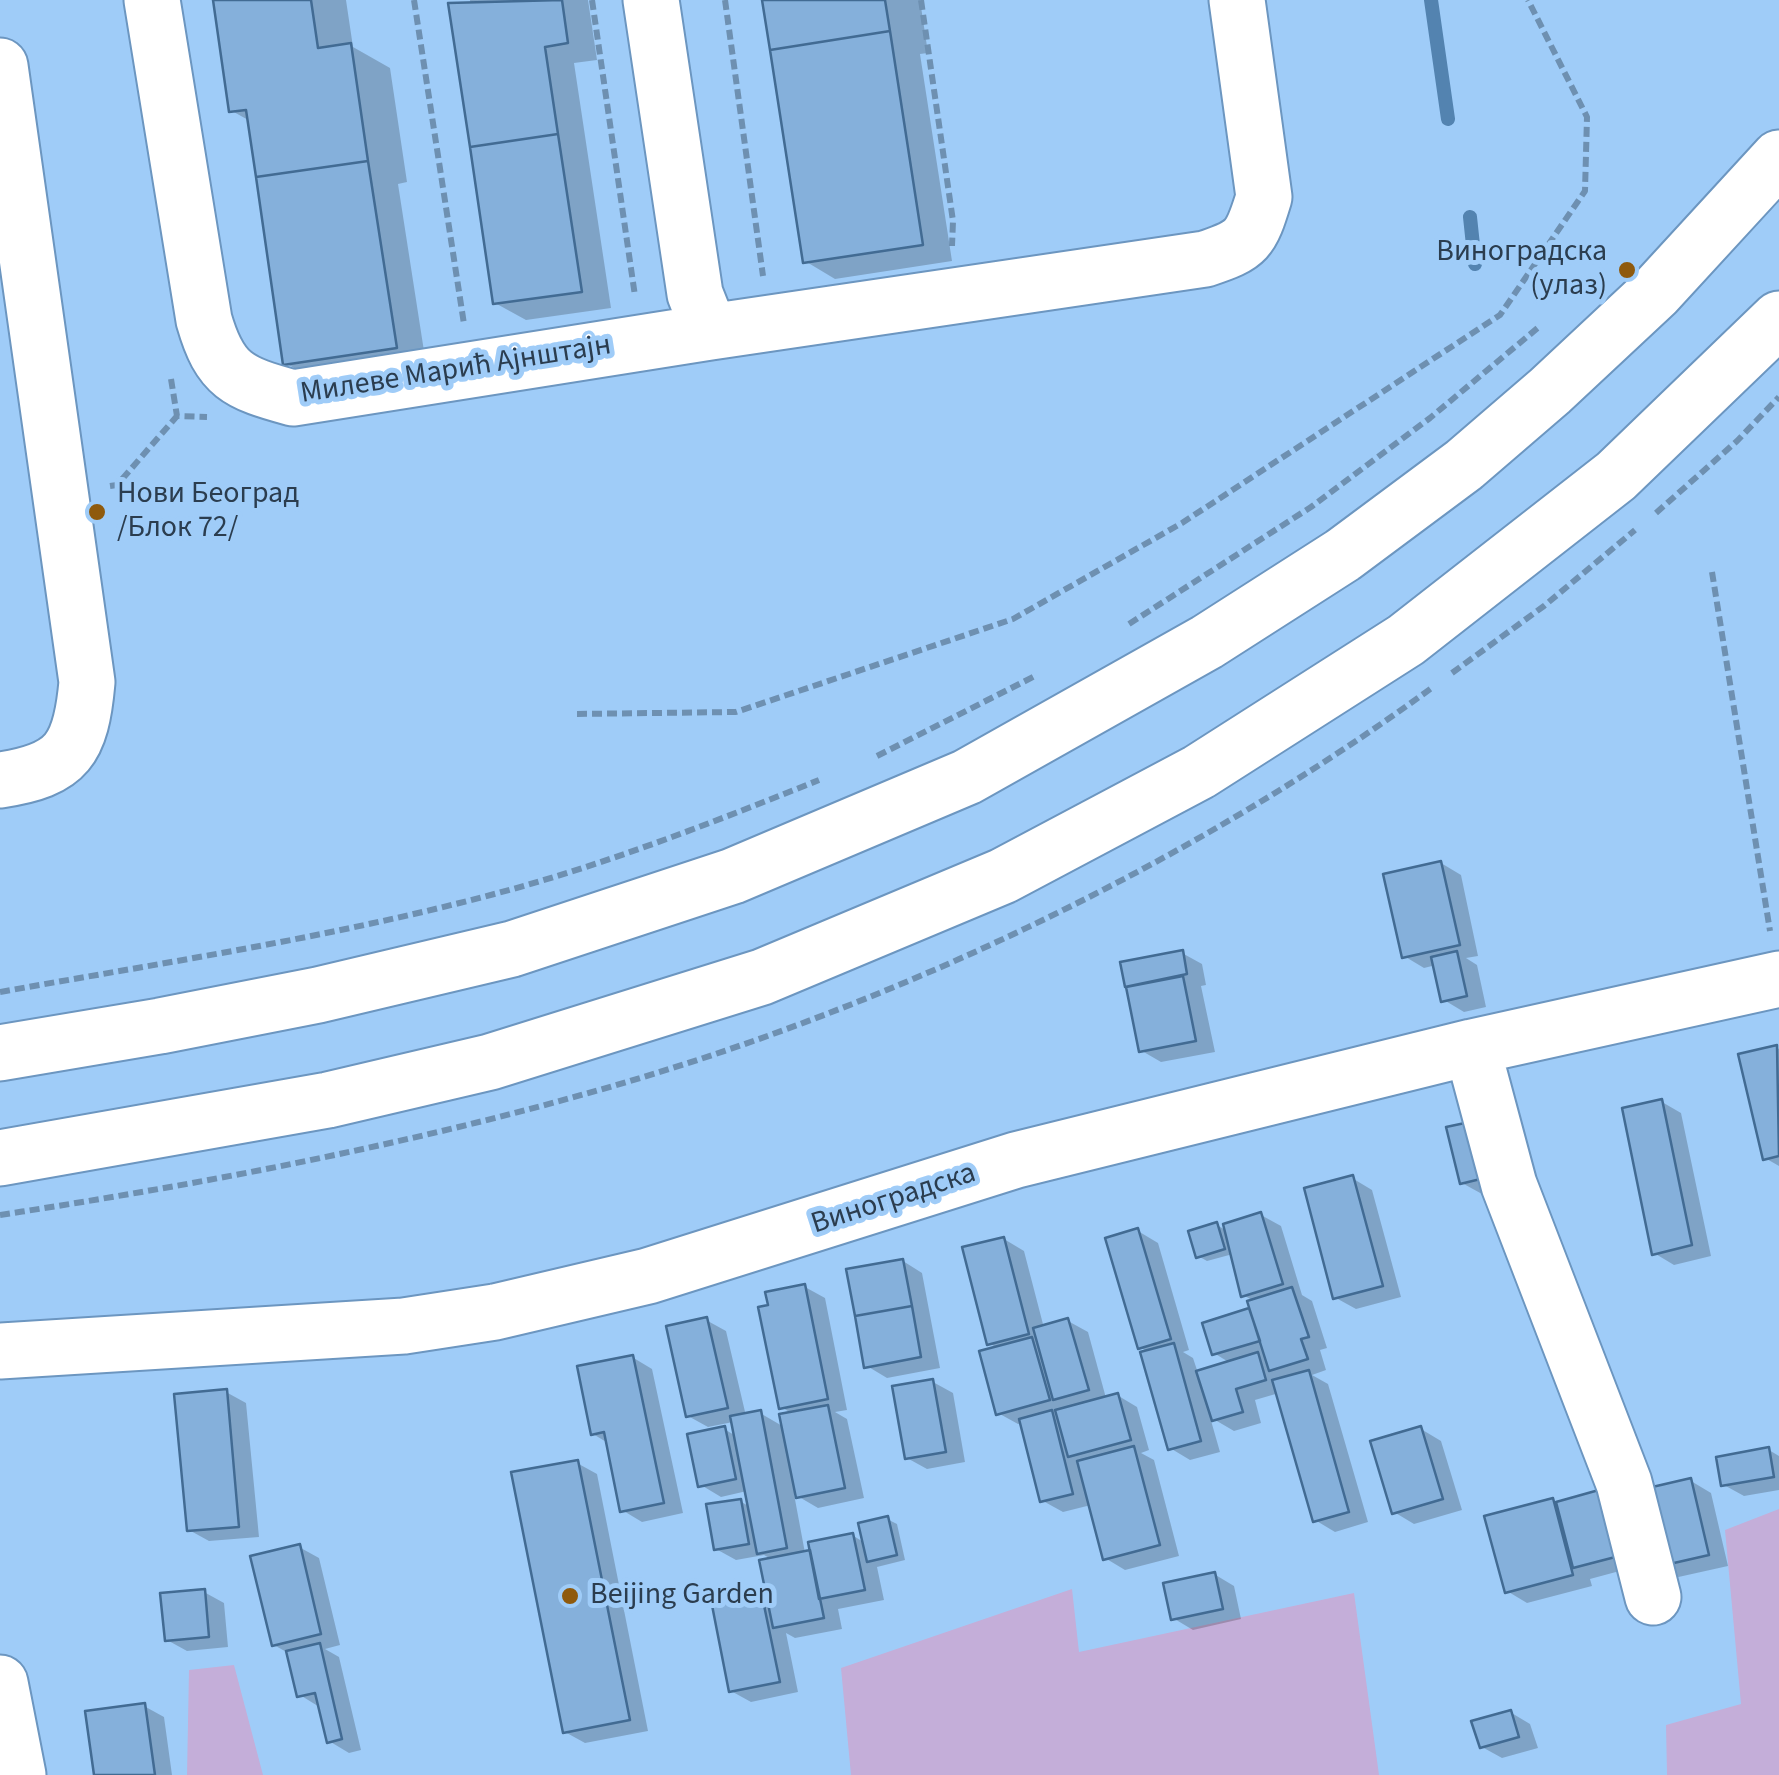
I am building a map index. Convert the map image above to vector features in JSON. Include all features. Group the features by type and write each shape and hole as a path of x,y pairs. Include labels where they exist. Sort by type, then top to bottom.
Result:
{"main road":[{"name":"Милеве Марић Ајнштајн","path":"152,0 204,320 214,355 231,373 256,388 293,398 472,370 702,313 1148,268 1206,259 1239,248 1254,226 1264,197 1238,0"},
{"path":"650,0 702,313"},
{"path":"0,66 87,682 80,725 61,760 37,774 0,780"},
{"path":"0,1053 318,995 512,949 733,876 968,777 1207,642 1343,555 1464,465 1656,293 1779,158"},
{"path":"0,1158 328,1100 490,1062 762,977 1003,876 1198,772 1406,640 1616,476 1779,319"},
{"name":"Виноградска","path":"0,1351 404,1326 495,1312 648,1276 1016,1160 1472,1046 1778,979"},
{"path":"1472,1046 1509,1184 1624,1482 1653,1597"},
{"path":"0,1682 18,1775"}],"path":[{"path":"414,0 472,370"},
{"path":"592,0 636,304 702,313 763,279 778,278"},
{"path":"725,0 763,279"},
{"path":"921,0 954,221 951,258"},
{"path":"577,714 736,712 1013,619 1182,523 1500,315 1584,191 1587,117 1528,0"},
{"path":"1113,634 1311,507 1430,418 1542,324"},
{"path":"1712,572 1778,979"},
{"path":"866,762 1048,670"},
{"path":"0,992 327,935 501,893 703,826 830,776"}],"shaded area":[{"path":"1779,1509 1779,1775 1667,1775 1666,1725 1741,1704 1725,1530"},
{"path":"1072,1589 1079,1652 1354,1593 1379,1775 851,1775 841,1668"},
{"path":"234,1665 263,1775 187,1775 189,1670"}],"building":[{"path":"213,0 311,0 318,48 351,43 368,161 256,177 246,110 229,112"},
{"path":"562,0 568,43 545,47 558,134 470,147 448,3"},
{"path":"762,0 885,0 890,31 770,50"},
{"path":"890,31 923,245 803,263 770,50"},
{"path":"558,134 582,292 493,304 470,147"},
{"path":"368,161 397,348 283,365 256,177"},
{"path":"1441,861 1460,945 1402,958 1383,874"},
{"path":"1183,950 1187,974 1125,987 1120,962"},
{"path":"1457,951 1467,996 1441,1002 1431,957"},
{"path":"1183,976 1196,1041 1139,1052 1126,987"},
{"path":"1777,1045 1779,1156 1763,1160 1738,1054"},
{"path":"1662,1099 1692,1245 1652,1255 1622,1108"},
{"path":"1484,1119 1497,1175 1460,1184 1446,1127"},
{"path":"1353,1175 1383,1286 1333,1299 1304,1188"},
{"path":"1261,1212 1283,1284 1241,1297 1223,1224"},
{"path":"1217,1222 1225,1249 1196,1258 1188,1231"},
{"path":"1138,1228 1171,1339 1138,1349 1105,1238"},
{"path":"1004,1237 1029,1334 987,1345 962,1247"},
{"path":"903,1259 912,1306 855,1316 846,1269"},
{"path":"805,1284 828,1399 779,1409 758,1307 768,1305 765,1292"},
{"path":"1292,1287 1309,1337 1301,1339 1308,1359 1269,1371 1247,1301"},
{"path":"912,1306 921,1357 864,1368 855,1316"},
{"path":"1249,1308 1260,1341 1212,1355 1202,1323"},
{"path":"707,1317 728,1408 686,1417 666,1326"},
{"path":"1068,1318 1089,1390 1053,1400 1033,1328"},
{"path":"1032,1337 1050,1400 996,1415 979,1351"},
{"path":"1174,1343 1201,1441 1168,1450 1140,1352"},
{"path":"1258,1352 1266,1380 1236,1389 1243,1412 1212,1421 1196,1371"},
{"path":"633,1355 664,1503 620,1512 604,1432 591,1435 577,1366"},
{"path":"1309,1370 1349,1512 1313,1522 1272,1380"},
{"path":"933,1379 946,1452 905,1459 892,1386"},
{"path":"227,1389 239,1527 187,1531 174,1394"},
{"path":"1118,1393 1131,1440 1068,1457 1055,1410"},
{"path":"828,1405 845,1488 796,1498 779,1414"},
{"path":"761,1410 787,1548 757,1554 730,1416"},
{"path":"1052,1410 1073,1494 1040,1502 1019,1419"},
{"path":"725,1426 736,1479 698,1487 687,1434"},
{"path":"1421,1426 1443,1499 1392,1514 1370,1441"},
{"path":"1134,1446 1160,1545 1103,1560 1077,1461"},
{"path":"1769,1447 1774,1477 1721,1486 1716,1457"},
{"name":"Beijing Garden","path":"578,1460 630,1720 563,1733 511,1472"},
{"path":"1691,1478 1709,1555 1652,1568 1635,1491"},
{"path":"1606,1488 1623,1555 1573,1568 1556,1502"},
{"path":"1553,1498 1573,1575 1505,1593 1484,1516"},
{"path":"741,1499 749,1544 714,1550 706,1504"},
{"path":"888,1516 897,1555 867,1562 858,1523"},
{"path":"853,1533 865,1590 819,1599 808,1542"},
{"path":"300,1544 321,1634 272,1646 250,1556"},
{"path":"810,1550 824,1618 773,1628 759,1560"},
{"path":"1215,1572 1223,1609 1171,1620 1163,1583"},
{"path":"760,1586 780,1682 729,1692 710,1595"},
{"path":"205,1589 209,1637 165,1641 160,1593"},
{"path":"320,1643 342,1739 327,1743 315,1693 297,1697 286,1651"},
{"path":"145,1703 155,1775 94,1775 85,1711"},
{"path":"1511,1710 1519,1737 1480,1748 1471,1721"}],"waterway":[{"path":"1431,0 1448,119"},
{"path":"1470,217 1475,264"}],"place":[{"name":"Виноградска (улаз)","path":"1627,270"},
{"name":"Нови Београд /Блок 72/","path":"97,512"},
{"name":"Beijing Garden","path":"570,1596"}]}
